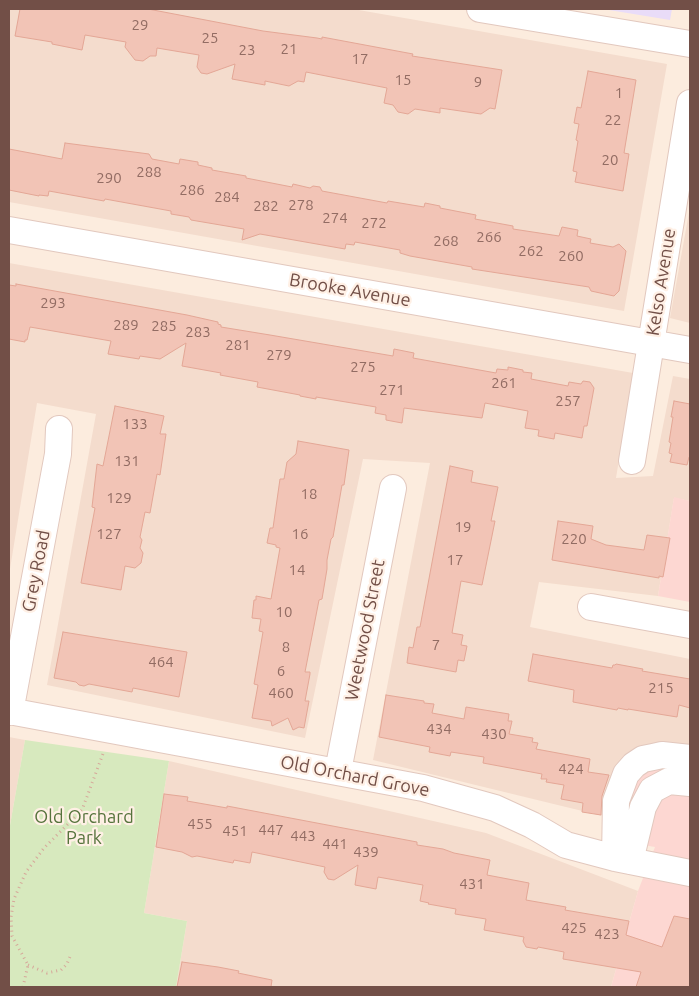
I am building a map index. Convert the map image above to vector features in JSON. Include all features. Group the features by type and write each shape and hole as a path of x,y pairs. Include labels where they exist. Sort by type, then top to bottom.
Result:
{"street":[{"path":"480,9 690,44"},
{"name":"Kelso Avenue","path":"632,461 690,103"},
{"name":"Brooke Avenue","path":"9,230 690,350"},
{"name":"Grey Road","path":"9,712 58,454 59,429"},
{"name":"Weetwood Street","path":"338,771 393,488"},
{"path":"592,607 690,625"},
{"name":"Old Orchard Grove","path":"9,712 423,788 472,801 512,815 566,844 622,859 690,873"},
{"path":"622,859 616,801 626,774 643,759 675,756 690,758"},
{"path":"622,859 647,797 656,787 669,781 690,782"}],"path":[{"path":"71,954 62,970 47,973 28,965 12,936 11,917 14,899 26,872 44,848 82,810 111,731"},
{"path":"23,987 28,965"}],"shaded area":[{"path":"9,9 353,9 667,64 624,311 9,202"},
{"path":"603,9 672,9 670,20"},
{"path":"690,207 690,323 670,318"},
{"path":"9,263 633,373 616,478 653,476 673,376 690,379 690,501 674,498 658,596 539,582 530,627 690,659 690,754 607,817 373,760 430,463 363,459 305,738 47,685 96,414 37,403 9,575"},
{"path":"674,497 690,501 690,602 658,596"},
{"path":"9,737 25,740 9,831"},
{"path":"690,754 690,987 611,987 638,891 655,847 625,842 629,769"},
{"path":"169,761 486,833 638,891 611,987 176,987 187,921 144,913"}],"green space":[{"name":"Old Orchard Park","path":"25,740 169,761 144,913 187,921 176,987 9,987 9,831"}],"building":[{"path":"20,9 148,9 263,31 322,39 322,37 413,54 412,56 502,70 495,109 490,108 481,114 440,108 440,113 415,109 408,114 398,112 393,105 384,103 387,88 306,72 304,82 298,81 289,86 265,81 265,85 232,79 235,64 207,74 201,73 197,67 199,55 157,48 156,56 150,56 143,61 135,60 125,47 126,42 85,35 82,50 52,44 52,42 15,36"},
{"path":"588,71 636,80 624,153 629,154 623,191 575,182 577,172 573,171 579,124 574,123 577,107 581,108"},
{"path":"65,143 149,154 152,159 179,164 180,159 198,162 198,165 212,168 212,170 246,176 246,178 292,187 293,184 310,188 313,186 320,187 322,191 387,203 388,201 424,207 425,203 476,215 475,219 513,226 513,229 559,236 562,227 578,230 577,236 591,239 590,243 613,247 619,244 626,251 619,291 614,296 591,291 589,287 472,269 472,267 410,256 400,253 400,250 355,242 354,245 346,244 345,249 260,234 242,240 244,229 191,220 189,217 171,214 171,211 49,191 48,196 39,196 9,190 9,149 62,159"},
{"path":"16,284 187,315 218,322 221,327 393,356 394,349 414,353 413,358 496,373 497,369 508,370 508,367 532,373 531,379 568,386 569,382 581,384 583,381 590,382 594,388 587,426 584,426 582,438 555,433 554,439 538,436 539,430 525,428 528,411 485,403 482,418 404,408 402,423 386,420 386,415 375,413 376,407 316,397 316,399 257,387 258,382 182,366 186,343 160,359 140,356 139,359 108,354 111,341 30,327 25,342 9,339 9,285 16,286"},
{"path":"674,401 690,404 690,457 687,465 670,462 672,454 669,453 671,443 669,442"},
{"path":"115,406 164,416 160,434 166,434 160,475 157,474 150,513 145,512 140,537 142,540 140,548 143,553 141,563 135,568 125,566 121,590 81,583 95,508 92,507 97,464 103,466"},
{"path":"298,441 349,450 344,485 342,485 327,560 322,599 319,600 305,672 310,672 310,674 305,701 309,701 304,728 299,727 293,730 288,718 272,726 271,721 252,718 258,685 254,684 263,632 259,631 261,619 252,618 256,596 271,599 280,548 267,543 270,528 273,528 280,479 284,479 287,462 296,454"},
{"path":"450,466 473,471 471,482 498,487 491,521 495,521 482,585 461,581 452,633 463,635 461,645 467,646 464,661 458,660 456,672 407,663 409,647 413,648 417,627 420,627"},
{"path":"558,521 593,526 591,539 606,545 644,550 647,535 670,538 663,577 659,576 659,578 552,560"},
{"path":"63,632 187,652 179,697 133,688 132,692 89,684 84,686 76,682 54,678"},
{"path":"533,654 612,668 616,664 643,669 642,671 690,679 690,708 679,705 677,717 628,709 618,708 617,710 573,702 574,690 528,681"},
{"path":"386,695 434,704 432,713 464,719 466,707 509,714 508,721 512,721 509,734 533,738 532,742 538,743 536,749 590,759 588,772 609,775 602,796 601,815 582,812 583,803 561,799 564,785 546,782 547,779 541,779 542,774 483,763 484,757 451,752 450,756 429,752 430,747 379,737"},
{"path":"164,794 188,797 187,801 227,808 227,806 417,842 417,845 490,860 487,875 529,883 526,900 566,907 565,910 629,921 626,935 662,947 674,916 690,919 690,987 636,987 641,972 563,959 564,952 538,947 537,949 526,947 523,941 524,937 484,930 486,919 455,914 456,909 420,901 423,885 378,877 376,889 355,885 358,865 334,880 328,879 324,872 325,867 252,852 250,863 234,860 233,863 197,856 192,857 182,852 156,847"},
{"path":"182,962 239,971 238,973 272,980 271,987 177,987"}]}
